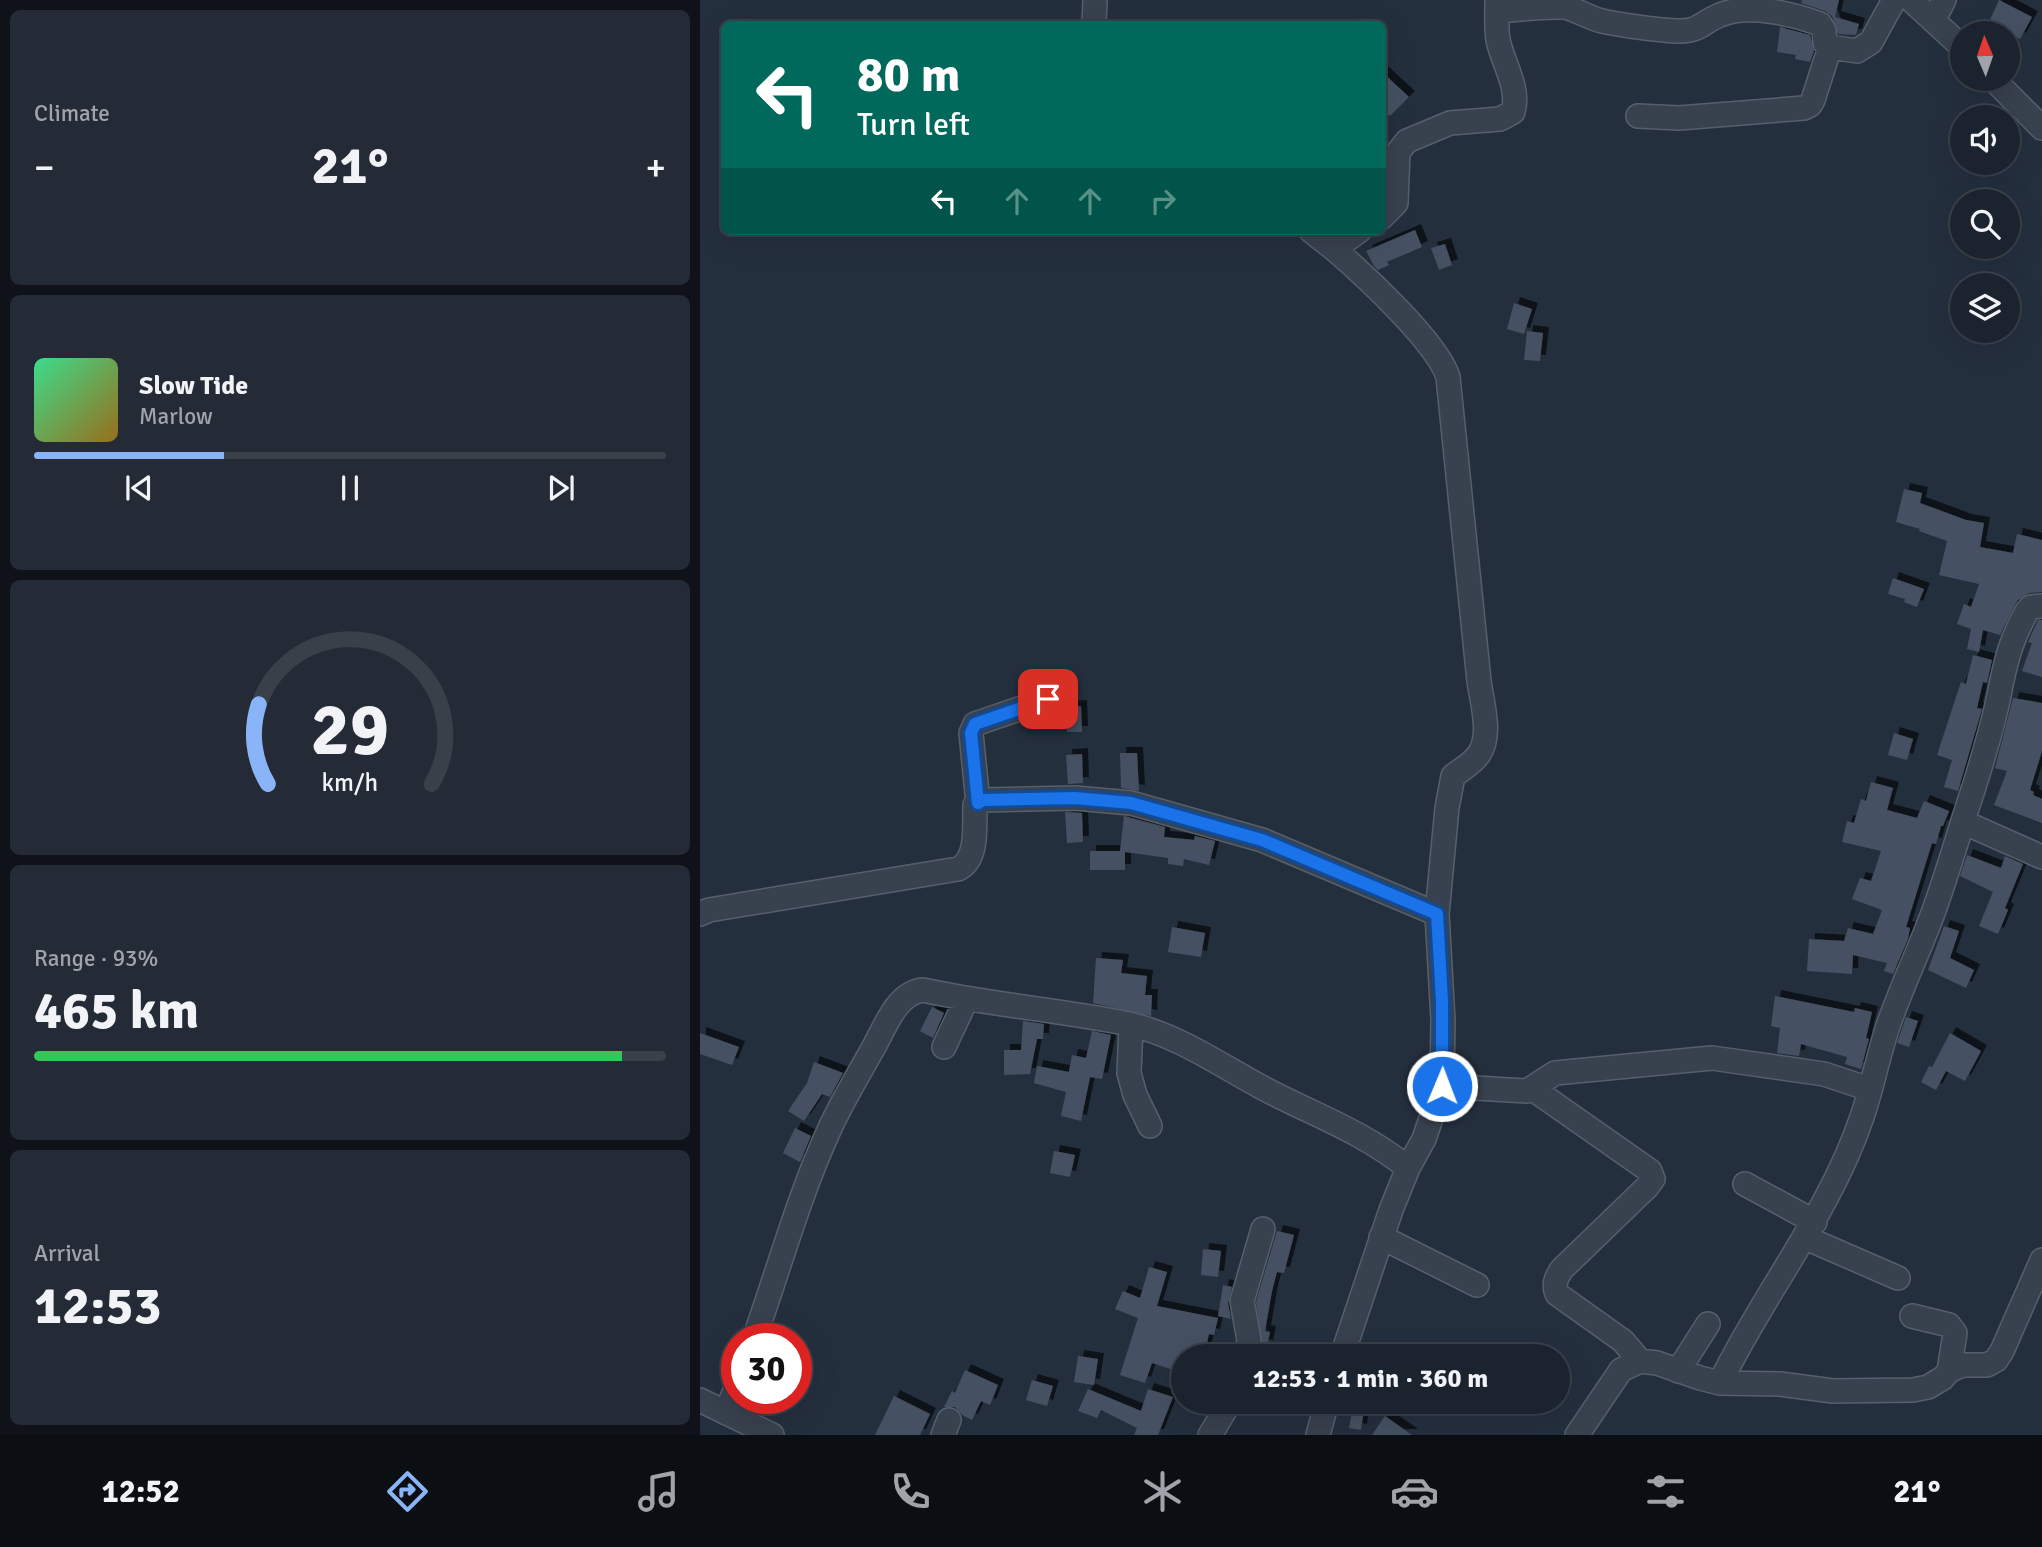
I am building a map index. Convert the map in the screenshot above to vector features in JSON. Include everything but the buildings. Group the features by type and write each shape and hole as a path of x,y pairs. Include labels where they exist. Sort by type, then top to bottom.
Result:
{"street":[{"path":"1094,21 1095,0"},
{"path":"1386,212 1396,203 1398,152 1407,141 1450,123 1500,119 1513,112 1514,86 1498,38 1497,6 1561,6 1603,21 1677,31 1706,25 1723,13 1741,10 1777,12 1820,24 1825,43 1830,47 1857,51 1871,42 1894,0"},
{"path":"1911,0 1939,10 1950,28"},
{"path":"1638,116 1679,118 1804,108 1813,100 1830,47"},
{"path":"2005,91 2042,128"},
{"path":"1316,235 1334,249 1427,342 1444,365 1448,377 1485,726 1480,753 1452,779 1447,808 1437,914 1442,1011 1442,1086 1424,1139 1408,1168 1381,1237 1346,1344"},
{"path":"1334,249 1353,235"},
{"path":"1720,1382 1740,1341 1810,1230 1850,1147 1889,1024 1934,910 1963,822 2011,646 2027,611 2031,607 2042,606"},
{"path":"978,803 971,733 975,724 1048,699"},
{"path":"700,914 709,910 958,869 965,866 973,847 975,805 978,803 983,800 1075,798 1131,803 1262,840 1437,914"},
{"path":"1963,822 2042,857"},
{"path":"760,1323 820,1151 852,1084 887,1024 905,996 916,990 1131,1025 1174,1039 1263,1088 1354,1131 1392,1154 1408,1168"},
{"path":"944,1047 966,1000"},
{"path":"1131,1025 1129,1073 1135,1095 1150,1126"},
{"path":"1442,1086 1527,1091 1555,1073 1699,1058 1725,1059 1824,1074 1869,1089"},
{"path":"1533,1089 1650,1171 1653,1179 1647,1187 1562,1269 1555,1287 1558,1294 1623,1340 1640,1361"},
{"path":"1745,1184 1810,1230 1898,1278"},
{"path":"1248,1344 1242,1301 1263,1229"},
{"path":"1381,1237 1477,1285"},
{"path":"1577,1435 1621,1370 1640,1361 1657,1363 1720,1382 1780,1384 1833,1391 1913,1390 1928,1387 1962,1365 1987,1365 1996,1360 2042,1260"},
{"path":"1912,1316 1949,1325 1955,1333 1955,1347 1949,1371"},
{"path":"1678,1371 1708,1324"},
{"path":"700,1400 721,1410"},
{"path":"728,1414 772,1435"},
{"path":"1210,1435 1223,1414"},
{"path":"1318,1435 1324,1414"}],"route":[{"path":"1048,699 975,724 971,733 978,803 983,800 1075,798 1131,803 1262,840 1437,914 1443,1035 1442,1086"}]}
